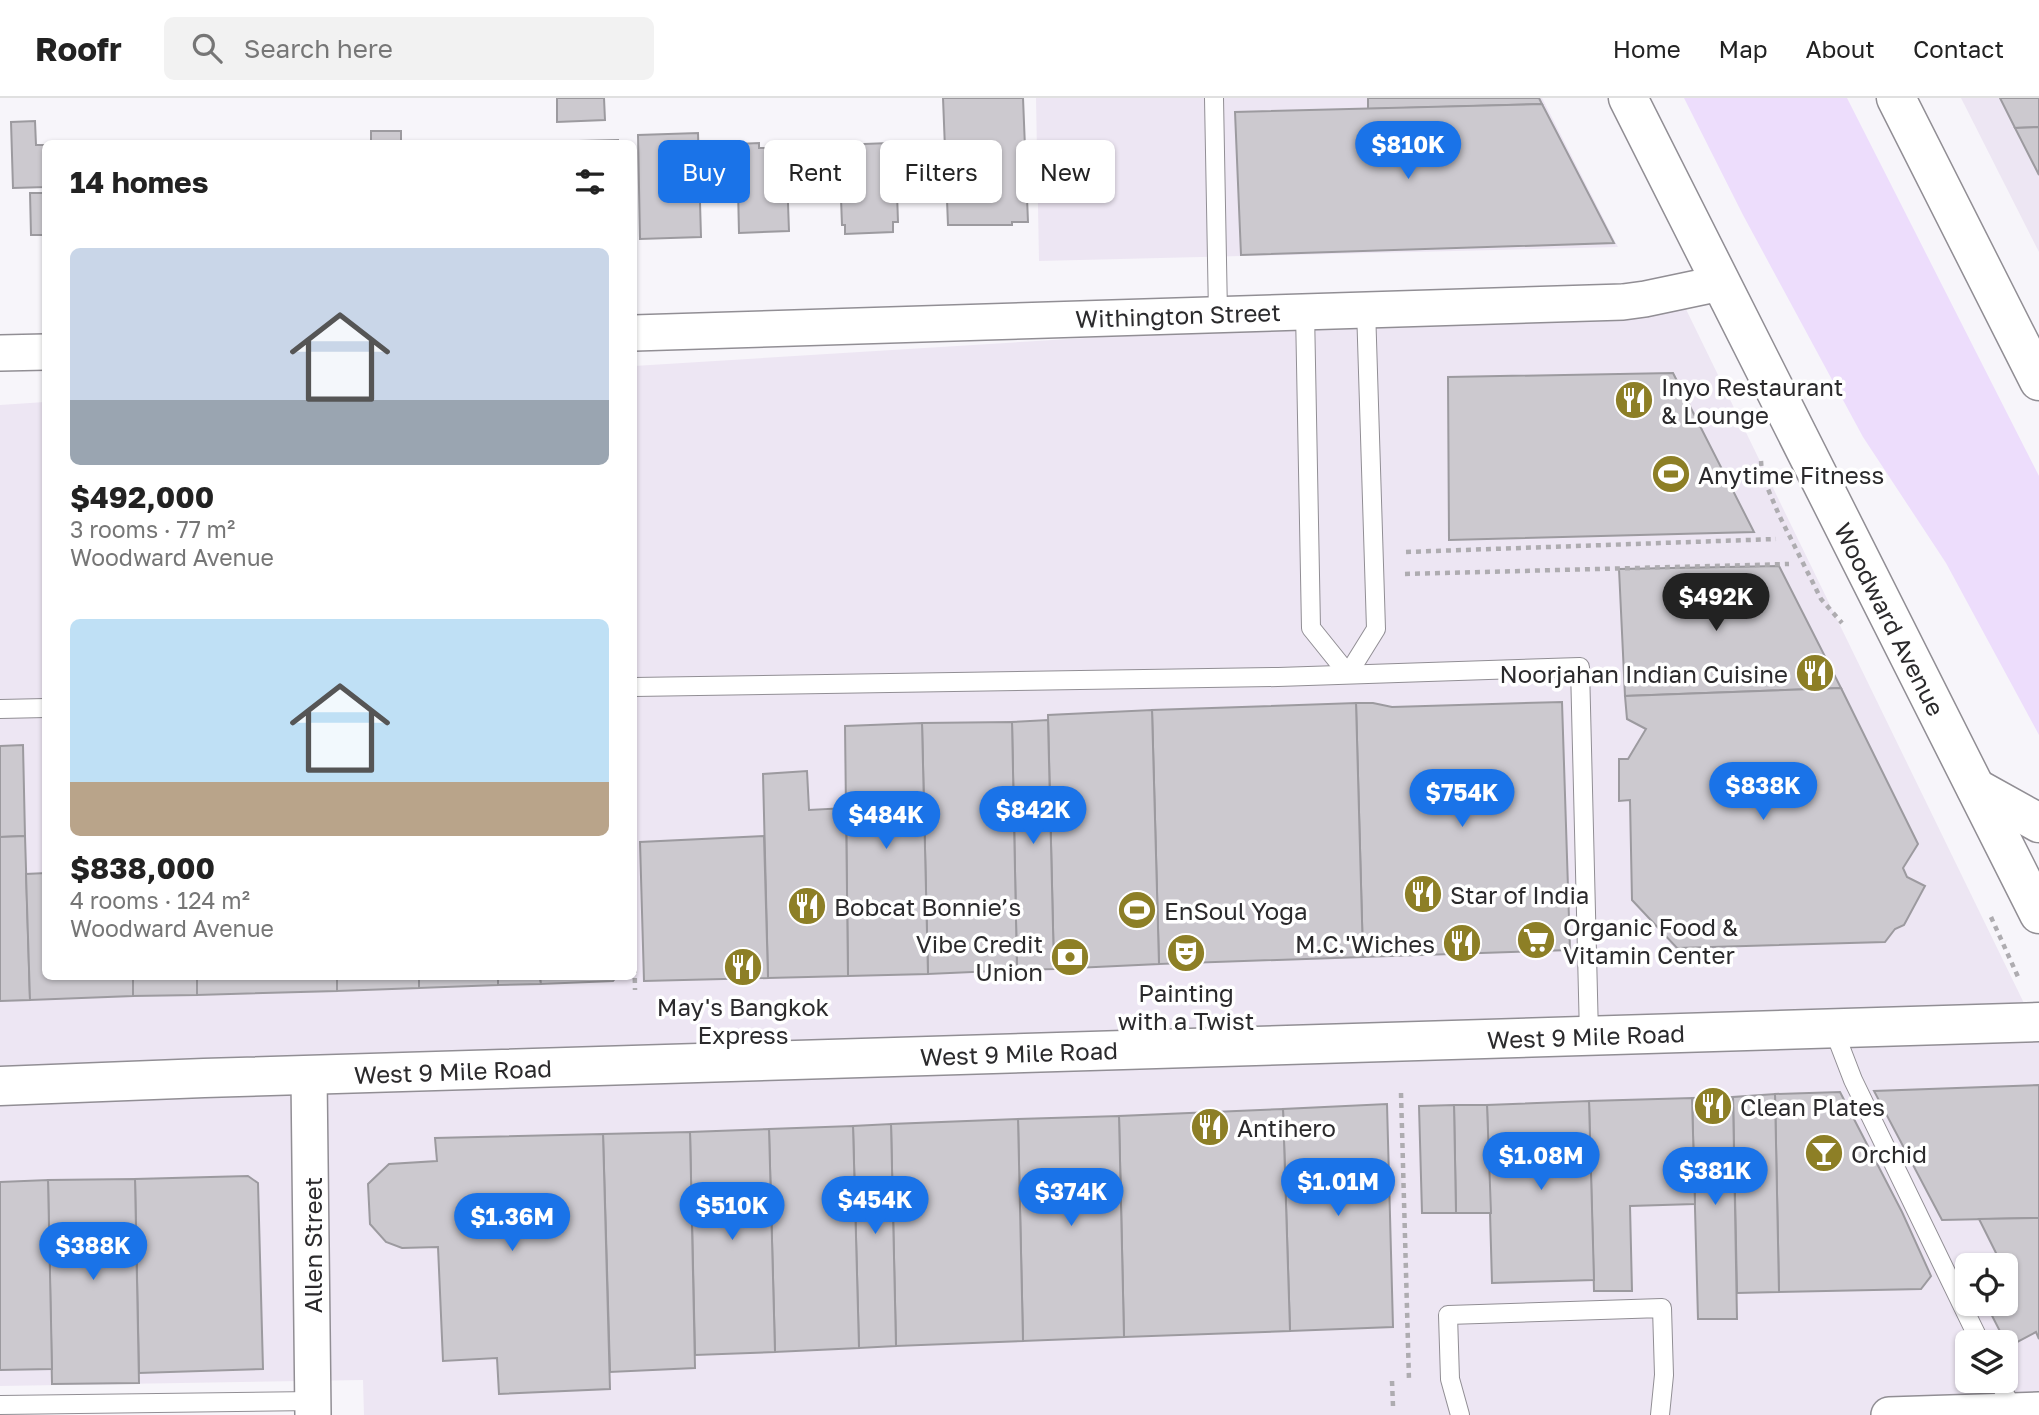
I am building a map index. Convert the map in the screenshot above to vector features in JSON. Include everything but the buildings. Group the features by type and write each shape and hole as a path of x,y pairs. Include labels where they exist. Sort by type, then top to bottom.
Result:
{"main road":[{"name":"Woodward Avenue","path":"1628,98 2039,914"},
{"path":"1896,98 2034,362"},
{"path":"1976,789 2039,823"},
{"name":"West 9 Mile Road","path":"0,1086 2039,1022"}],"street":[{"name":"Withington Street","path":"637,332 1623,302 1721,283"},
{"path":"0,353 42,352"},
{"name":"Allen Street","path":"309,1076 313,1408"},
{"path":"1889,1415 1971,1414 2017,1400"}],"lane":[{"path":"1214,98 1218,314"},
{"path":"1348,674 1376,629 1366,309"},
{"path":"1305,311 1311,628 1348,674"},
{"path":"637,687 1580,667 1589,1035"},
{"path":"0,709 42,708"},
{"path":"1833,1028 1853,1080 1974,1330"},
{"path":"1460,1415 1450,1379 1448,1315 1662,1308 1664,1375 1660,1415"},
{"path":"0,1405 313,1408"}],"path":[{"path":"1373,553 1776,539"},
{"path":"1373,575 1788,564"},
{"path":"635,980 635,990"},
{"path":"1401,1093 1409,1380"},
{"path":"1392,1381 1393,1406"}],"shaded area":[{"path":"1036,98 1542,98 1618,247 1039,261 1038,203 1115,203 1115,140 1037,140"},
{"path":"1684,98 1847,98 2039,476 2039,735 1946,563 1863,437 1743,215"},
{"path":"1961,98 2039,98 2039,252"},
{"path":"1682,301 2039,1034 2039,1415 364,1415 363,1380 0,1386 0,405 42,402 42,980 637,980 637,366"}],"place":[{"name":"Inyo Restaurant & Lounge","path":"1634,400"},
{"name":"Anytime Fitness","path":"1671,474"},
{"name":"Noorjahan Indian Cuisine","path":"1815,673"},
{"name":"Star of India","path":"1423,894"},
{"name":"Bobcat Bonnie’s","path":"807,906"},
{"name":"EnSoul Yoga","path":"1137,910"},
{"name":"Organic Food & Vitamin Center","path":"1536,940"},
{"name":"M.C.'Wiches","path":"1462,943"},
{"name":"Painting with a Twist","path":"1186,953"},
{"name":"Vibe Credit Union","path":"1070,957"},
{"name":"May's Bangkok Express","path":"743,967"},
{"name":"Clean Plates","path":"1713,1106"},
{"name":"Antihero","path":"1210,1127"},
{"name":"Orchid","path":"1824,1153"}]}
